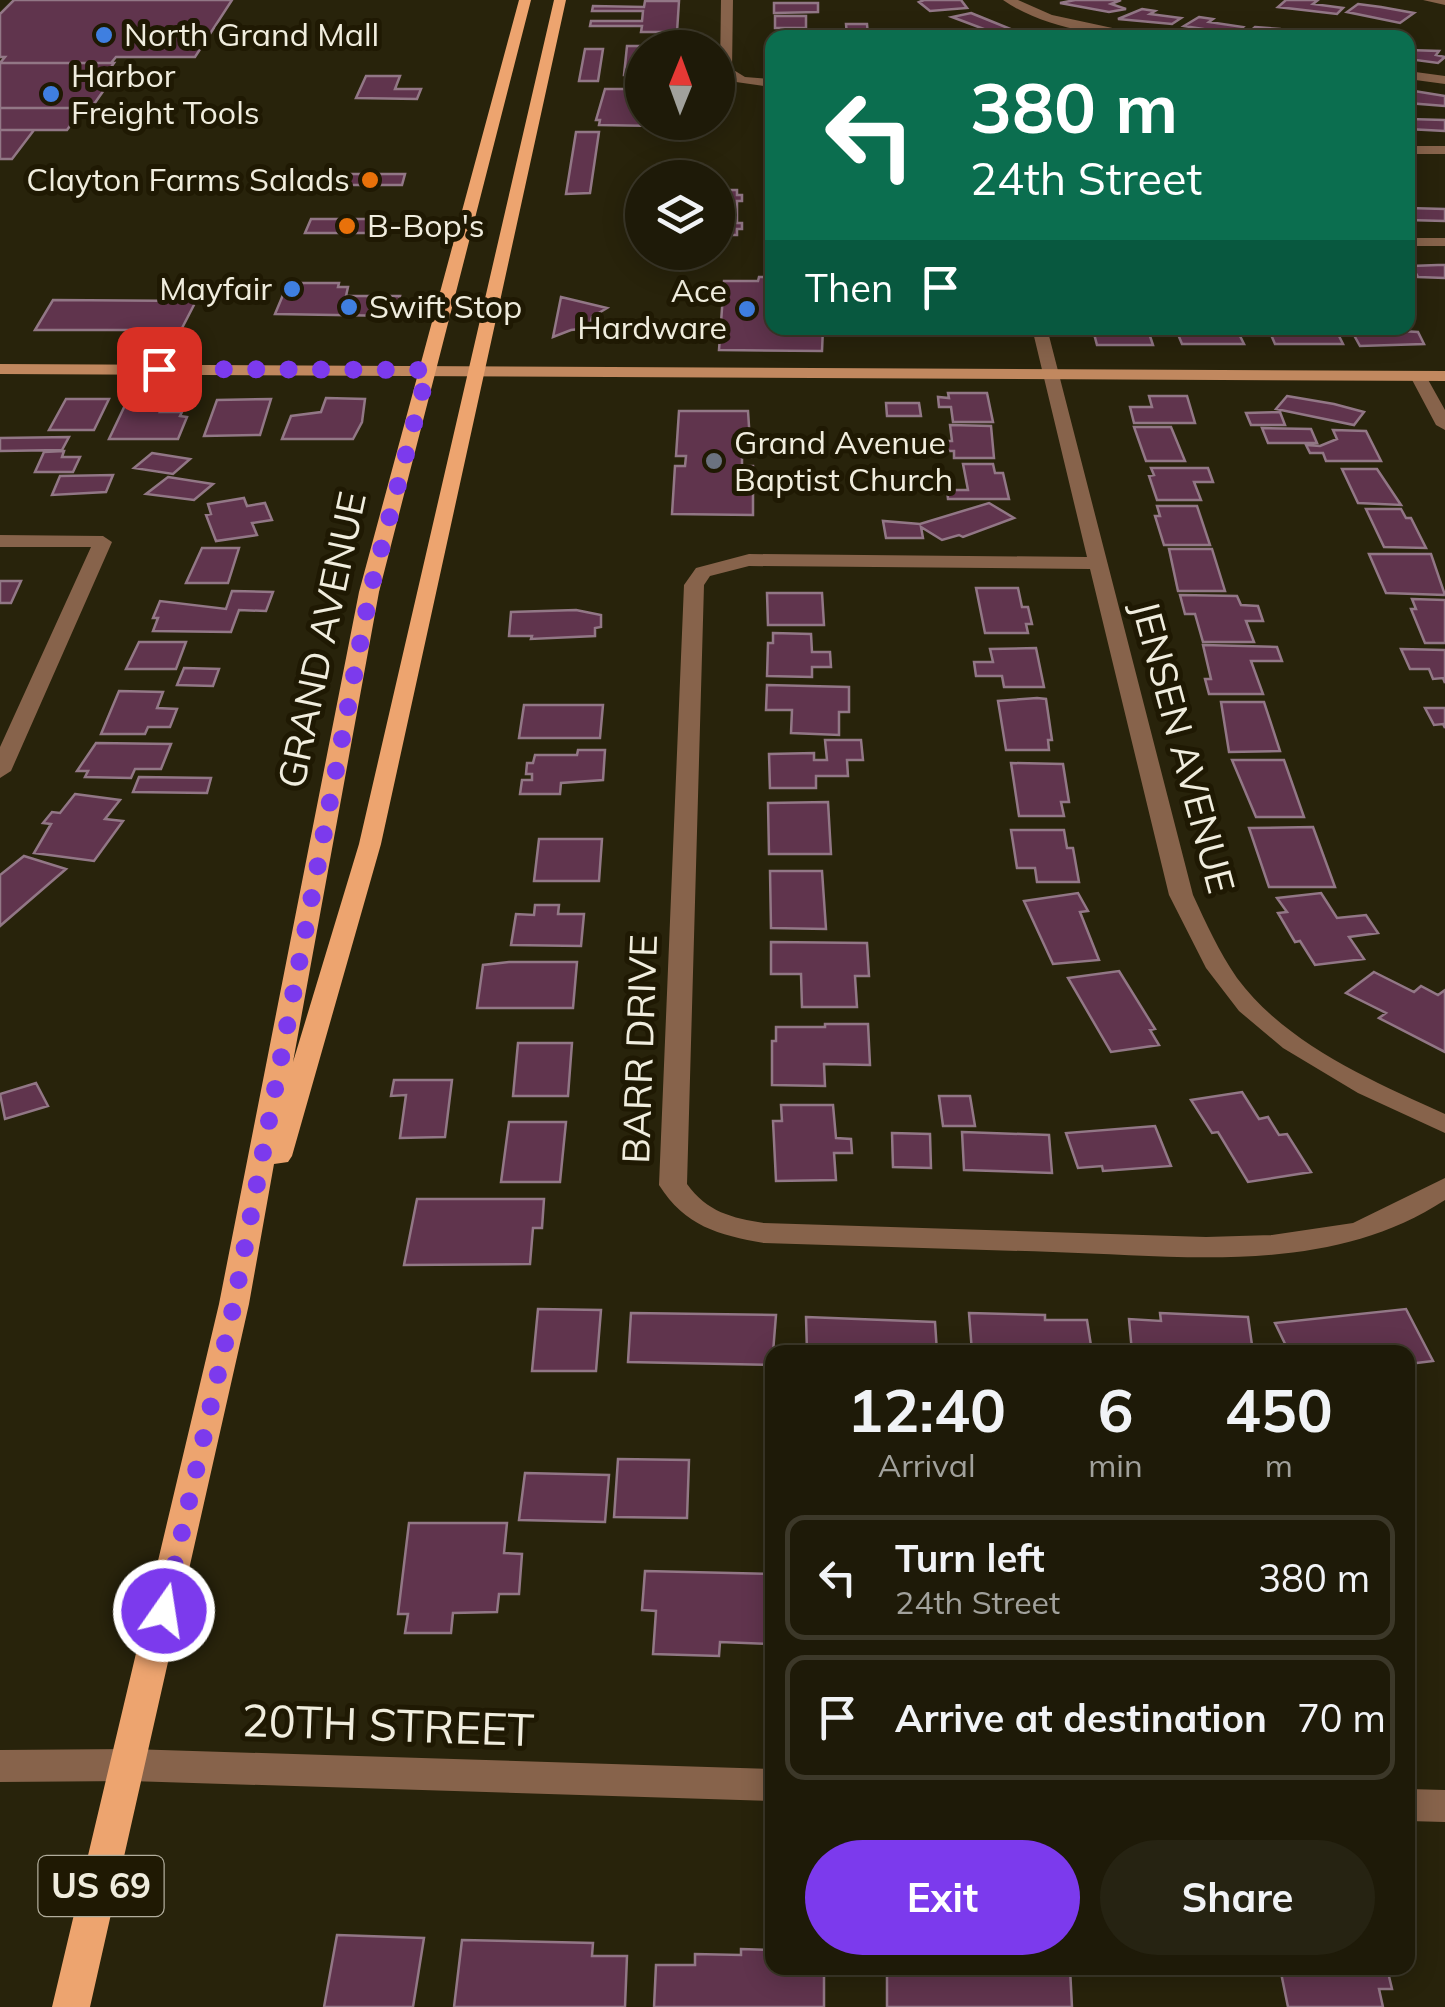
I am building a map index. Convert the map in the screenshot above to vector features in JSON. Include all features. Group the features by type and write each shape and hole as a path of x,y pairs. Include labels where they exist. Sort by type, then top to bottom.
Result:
{"main road":[{"name":"GRAND AVENUE","path":"70,2007 130,1765 234,1304 370,592 525,0"},
{"name":"GRAND AVENUE","path":"234,1304 370,844 560,0"},
{"path":"0,370 1445,376"}],"street":[{"path":"727,0 726,70 730,76 765,82"},
{"path":"1010,0 1050,18 1107,30"},
{"path":"1429,0 1445,2"},
{"path":"1415,75 1445,80"},
{"path":"1415,150 1445,150"},
{"path":"1415,242 1445,242"},
{"name":"JENSEN AVENUE","path":"1041,335 1181,894 1212,960 1248,1006 1304,1048 1384,1097 1445,1124"},
{"path":"1418,376 1445,425"},
{"path":"0,541 103,542 0,771"},
{"name":"BARR DRIVE","path":"1098,563 749,560 704,572 694,585 673,1184 688,1208 721,1226 764,1233 1206,1247 1278,1246 1348,1237 1400,1217 1445,1187"},
{"name":"20TH STREET","path":"0,1766 130,1765 765,1785"},
{"path":"1415,1805 1445,1806"}],"building":[{"name":"North Grand Mall","path":"14,0 232,0 195,57 116,57 111,63 0,63 5,57 0,57 0,14"},
{"path":"961,0 967,8 930,11 919,2"},
{"path":"1121,0 1111,4 1126,9 1109,12 1060,3"},
{"path":"1286,0 1318,0 1313,4 1343,8 1337,14 1278,7"},
{"path":"645,1 679,1 677,30 590,26 591,21 642,21 643,11 592,11 593,6 644,7"},
{"path":"774,3 818,3 818,12 774,13"},
{"path":"1358,4 1414,13 1400,23 1347,12"},
{"path":"1142,9 1155,11 1150,14 1181,18 1172,24 1118,19"},
{"path":"971,13 1008,28 986,30 952,17"},
{"path":"775,16 806,16 806,28 775,28"},
{"path":"1199,17 1243,27 1210,30 1184,26"},
{"path":"846,24 867,24 868,30 846,30"},
{"path":"585,49 603,49 598,81 579,81"},
{"path":"1415,50 1439,51 1436,55 1445,57 1438,63 1415,60"},
{"name":"Harbor Freight Tools","path":"0,63 114,63 102,80 111,80 92,107 0,108"},
{"path":"366,76 400,76 395,89 421,89 417,99 356,98"},
{"path":"605,89 625,89 625,125 599,125 600,120 596,120"},
{"path":"1415,91 1445,96 1445,106 1415,104"},
{"path":"0,108 83,108 67,130 0,130"},
{"path":"1415,119 1445,120 1445,131 1415,129"},
{"path":"0,130 34,130 12,159 0,159"},
{"path":"576,132 599,132 590,193 566,194"},
{"name":"Clayton Farms Salads","path":"338,174 405,174 402,185 333,185"},
{"path":"735,190 742,195 742,201 737,201 737,223 742,223 742,229 737,229 737,235"},
{"path":"1415,208 1445,209 1445,221 1415,220"},
{"name":"B-Bop's","path":"311,219 388,219 383,233 305,233"},
{"path":"1445,265 1445,278 1418,277 1415,266"},
{"name":"Ace Hardware","path":"765,277 765,335 823,335 822,351 719,350 724,281 758,281"},
{"path":"288,283 339,283 338,287 348,287 346,296 400,296 394,316 275,314"},
{"path":"561,297 607,308 592,317 589,328 553,337"},
{"path":"53,300 196,301 181,330 35,330"},
{"path":"1418,332 1424,344 1360,346 1354,335"},
{"path":"1094,335 1150,335 1153,345 1097,345"},
{"path":"1178,335 1240,335 1244,344 1182,344"},
{"path":"1271,335 1338,335 1343,344 1275,344"},
{"path":"948,393 987,393 993,422 953,422 951,407 939,407 938,397 949,398"},
{"path":"1149,396 1187,396 1195,423 1134,423 1130,407 1152,407"},
{"path":"1287,396 1364,412 1354,425 1276,409"},
{"path":"167,398 160,412 182,412 180,416 187,417 178,439 109,439 128,399"},
{"path":"326,398 365,399 362,422 353,439 282,439 291,416 321,412"},
{"path":"66,399 109,399 94,430 49,430"},
{"path":"271,399 260,435 204,436 217,400"},
{"path":"886,403 919,403 921,416 887,416"},
{"name":"Grand Avenue Baptist Church","path":"679,411 748,411 751,457 742,457 742,466 753,466 753,515 672,514 675,466 685,466 686,456 676,456"},
{"path":"1280,412 1285,425 1251,425 1246,413"},
{"path":"950,425 991,426 994,458 954,458 954,451 938,451 937,441 952,441"},
{"path":"1134,427 1171,427 1185,461 1146,461"},
{"path":"1262,428 1311,429 1317,443 1268,443"},
{"path":"1333,430 1366,431 1381,461 1326,461 1323,453 1310,453 1306,445 1320,446 1337,439"},
{"path":"69,437 62,450 0,451 0,438"},
{"path":"64,451 62,457 80,457 73,472 35,472 44,452"},
{"path":"152,453 190,459 173,474 134,468"},
{"path":"963,464 993,464 995,473 1003,473 1009,499 948,499 947,490 968,490"},
{"path":"1151,468 1208,468 1213,482 1194,482 1201,500 1157,500 1149,476 1154,475"},
{"path":"1342,469 1377,469 1401,505 1358,503"},
{"path":"113,475 106,492 52,495 60,476"},
{"path":"168,477 213,484 194,500 146,494"},
{"path":"244,498 247,506 265,503 272,520 252,523 257,535 216,541 206,515 211,514 208,504"},
{"path":"989,503 1014,518 963,537 942,540 921,527 923,538 886,538 883,521 920,524"},
{"path":"1157,506 1197,506 1210,545 1164,545 1155,516 1160,516"},
{"path":"1366,509 1401,509 1406,518 1411,518 1426,548 1384,547"},
{"path":"202,548 239,548 228,583 186,583"},
{"path":"1169,549 1212,549 1225,591 1178,591"},
{"path":"1369,554 1431,554 1445,595 1386,593"},
{"path":"0,581 21,581 11,603 0,603"},
{"path":"976,588 1018,588 1022,607 1028,607 1032,624 1026,624 1028,633 985,633"},
{"path":"232,591 273,592 266,611 239,610 231,632 153,631 160,601 226,609"},
{"path":"767,593 822,593 824,625 768,625"},
{"path":"1180,595 1237,596 1241,605 1258,606 1263,621 1246,621 1254,642 1203,642 1195,614 1185,614"},
{"path":"1412,599 1445,600 1445,643 1425,643 1411,609 1416,609"},
{"path":"576,610 601,615 601,627 595,628 595,636 509,636 511,612"},
{"path":"773,633 811,634 812,652 830,652 831,667 812,667 812,677 767,676 768,643 773,643"},
{"path":"139,642 186,642 176,669 126,669"},
{"path":"1203,645 1277,647 1282,661 1251,661 1263,694 1209,694 1205,679 1211,679"},
{"path":"1036,648 1044,687 1004,687 1002,676 976,676 974,662 993,662 990,649"},
{"path":"1401,649 1445,650 1445,683 1443,678 1433,679 1429,669 1410,669"},
{"path":"184,668 219,669 213,686 177,685"},
{"path":"767,685 849,687 849,712 839,712 839,735 791,733 792,710 766,710"},
{"path":"119,691 163,692 157,708 177,709 170,727 148,727 145,734 101,734"},
{"path":"1046,699 1052,740 1048,740 1049,750 1006,750 998,701"},
{"path":"1221,702 1264,702 1280,751 1229,752"},
{"path":"524,705 603,705 600,738 519,738"},
{"path":"1425,708 1445,708 1445,728 1443,724 1434,725"},
{"path":"825,740 861,740 863,760 847,760 848,776 816,776 816,788 770,788 769,754 814,753 814,760 827,760"},
{"path":"96,743 171,744 161,769 135,769 131,778 85,777 88,771 77,771"},
{"path":"578,750 605,750 603,780 561,783 560,794 520,794 522,780 532,780 532,774 526,774 527,763 533,763 535,755 577,755"},
{"path":"1232,760 1284,760 1304,817 1256,817"},
{"path":"1011,763 1063,764 1069,802 1061,802 1064,816 1019,816"},
{"path":"139,777 211,778 207,793 133,792"},
{"path":"75,794 120,800 105,819 123,821 94,861 34,853 51,824 43,823 52,812 60,813"},
{"path":"828,802 831,854 769,854 768,803"},
{"path":"1313,827 1335,887 1269,887 1249,828"},
{"path":"1011,830 1064,830 1067,848 1073,848 1079,882 1037,882 1035,868 1017,868"},
{"path":"539,839 602,839 599,881 534,881"},
{"path":"24,856 66,869 0,926 0,875"},
{"path":"770,871 822,871 826,929 771,928"},
{"path":"1078,893 1088,911 1080,912 1099,960 1053,964 1024,901"},
{"path":"1321,893 1337,918 1366,915 1378,933 1349,937 1364,959 1315,965 1300,941 1295,942 1278,913 1287,912 1277,898"},
{"path":"535,905 559,905 558,914 584,914 581,946 511,945 516,914 534,915"},
{"path":"771,942 867,943 869,976 855,976 857,1007 802,1007 801,974 771,974"},
{"path":"577,962 573,1008 477,1008 483,965"},
{"path":"1119,971 1155,1029 1150,1030 1159,1045 1111,1052 1068,978"},
{"path":"1374,972 1414,992 1421,986 1438,995 1445,990 1445,1052 1379,1018 1386,1013 1346,993"},
{"path":"868,1024 870,1065 824,1064 825,1086 772,1085 772,1041 776,1041 776,1027"},
{"path":"518,1043 572,1043 568,1096 513,1096"},
{"path":"394,1080 452,1080 445,1137 400,1138 406,1095 391,1096"},
{"path":"36,1083 48,1106 5,1119 0,1094"},
{"path":"1242,1092 1259,1119 1268,1117 1279,1135 1287,1134 1311,1172 1248,1182 1218,1132 1212,1133 1191,1100"},
{"path":"939,1096 970,1096 975,1126 943,1126"},
{"path":"781,1105 833,1105 836,1138 851,1139 852,1153 834,1153 836,1180 776,1181 773,1121 782,1121"},
{"path":"509,1122 566,1122 560,1182 501,1182"},
{"path":"1155,1126 1171,1166 1103,1171 1102,1166 1078,1168 1066,1133"},
{"path":"962,1132 1049,1135 1052,1173 964,1170"},
{"path":"892,1133 930,1134 931,1168 893,1167"},
{"path":"417,1199 544,1199 542,1228 533,1228 530,1264 404,1265"},
{"path":"538,1309 601,1310 596,1371 532,1371"},
{"path":"1406,1309 1433,1361 1415,1363 1415,1345 1286,1345 1275,1323"},
{"path":"631,1313 776,1315 774,1345 765,1345 765,1365 628,1362"},
{"path":"969,1313 1087,1320 1091,1345 971,1345"},
{"path":"1160,1313 1248,1317 1252,1345 1131,1345 1129,1319 1161,1321"},
{"path":"806,1317 935,1322 937,1345 807,1345"},
{"path":"618,1459 689,1460 687,1518 614,1517"},
{"path":"525,1473 609,1475 605,1522 519,1520"},
{"path":"409,1523 507,1523 504,1553 522,1554 519,1594 499,1594 497,1612 453,1613 451,1633 405,1633 408,1614 398,1614"},
{"path":"645,1571 765,1574 765,1644 720,1642 719,1656 653,1654 656,1611 642,1610"},
{"path":"337,1935 424,1938 413,2007 324,2007"},
{"path":"462,1940 593,1943 592,1956 627,1956 625,2007 454,2007"},
{"path":"741,1949 765,1950 765,1975 824,1975 824,2007 654,2007 656,1965 695,1965 695,1954 741,1955"},
{"path":"887,1975 1070,1975 1072,2007 887,2007"},
{"path":"1281,1975 1389,1975 1392,1989 1379,1989 1383,2007 1288,2007"}],"place":[{"name":"North Grand Mall","path":"104,35"},
{"name":"Harbor Freight Tools","path":"51,94"},
{"name":"Clayton Farms Salads","path":"370,180"},
{"name":"B-Bop's","path":"347,226"},
{"name":"Mayfair","path":"292,289"},
{"name":"Swift Stop","path":"349,307"},
{"name":"Ace Hardware","path":"747,309"},
{"name":"Grand Avenue Baptist Church","path":"714,461"}],"route":[{"path":"159,369 428,370 370,592 234,1304 164,1611"}]}
